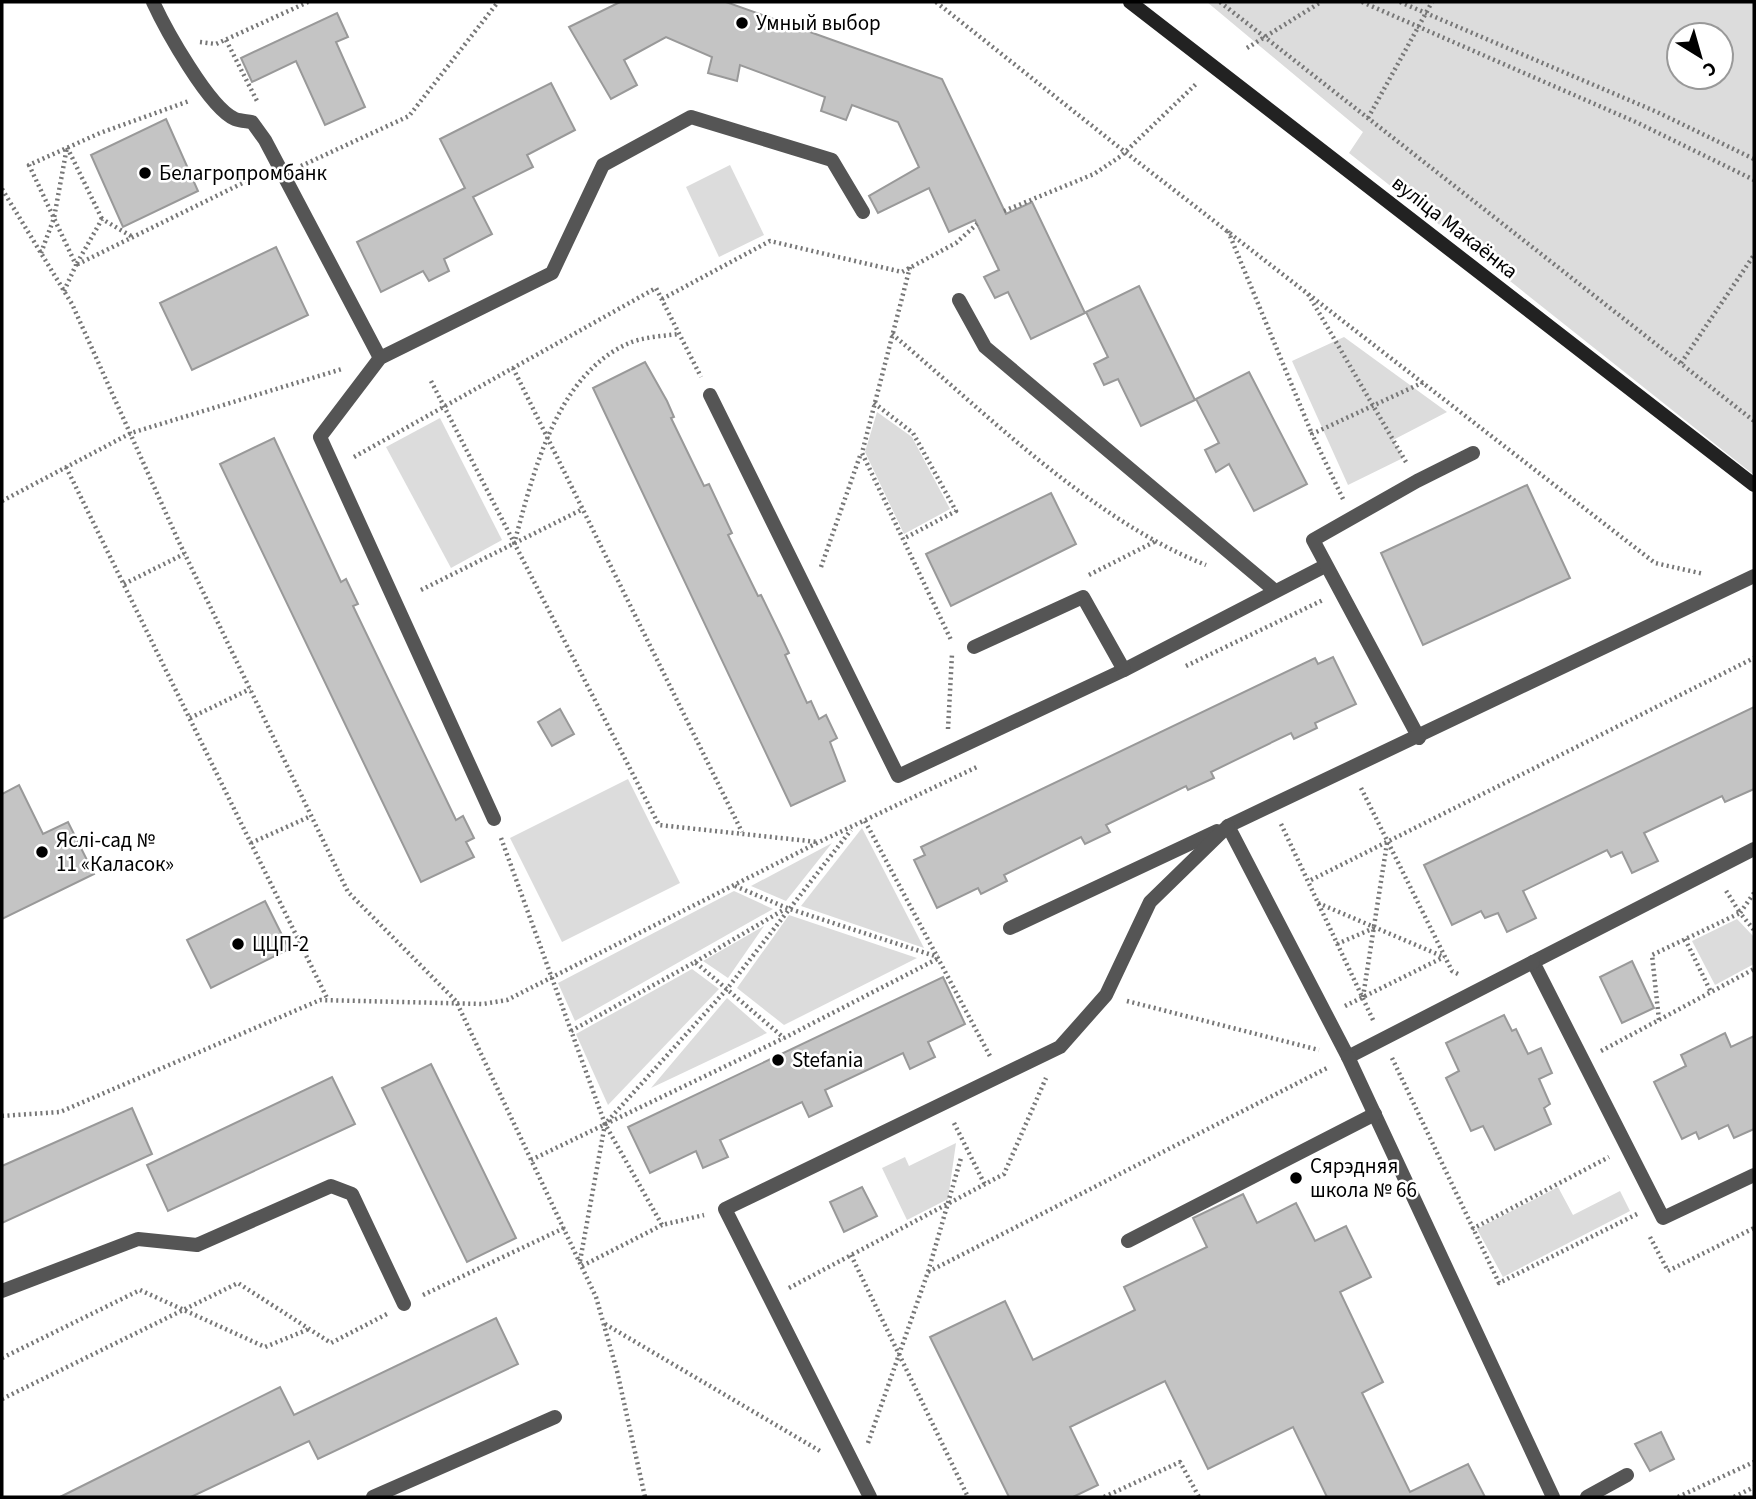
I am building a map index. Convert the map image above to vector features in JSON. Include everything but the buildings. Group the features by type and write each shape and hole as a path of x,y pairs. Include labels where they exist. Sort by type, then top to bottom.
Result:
{"street":[{"name":"вуліца Макаёнка","path":"1130,2 1754,485"}],"lane":[{"path":"153,2 170,37 222,111 236,119 252,122 265,140 380,358"},
{"path":"494,819 320,437 380,358 552,274 603,165 691,117 832,160 863,212"},
{"path":"959,300 985,346 1275,590"},
{"path":"710,395 898,776 1124,670 1325,566"},
{"path":"1419,737 1325,566 1314,540 1417,481 1473,453"},
{"path":"1010,928 1749,579"},
{"path":"974,647 1083,597 1124,670"},
{"path":"870,1497 725,1209 1001,1078 1060,1047 1106,995 1150,902 1228,826"},
{"path":"1228,826 1348,1057 1553,1497"},
{"path":"1348,1057 1754,849"},
{"path":"1533,962 1663,1218 1754,1175"},
{"path":"1128,1241 1375,1114"},
{"path":"2,1291 138,1239 197,1245 331,1186 352,1194 404,1304"},
{"path":"373,1497 555,1417"},
{"path":"1587,1497 1627,1475"}],"path":[{"path":"193,41 216,44 308,2"},
{"path":"76,265 261,174 283,173 409,116 498,2"},
{"path":"936,2 1655,563 1749,579"},
{"path":"1220,2 1328,83 1368,118 1754,421"},
{"path":"1247,48 1321,2"},
{"path":"1362,2 1638,123 1754,180"},
{"path":"1400,2 1657,112 1754,159"},
{"path":"1368,118 1432,2"},
{"path":"226,40 259,105"},
{"path":"1004,211 1094,174 1125,152 1196,84"},
{"path":"76,265 29,165 189,101"},
{"path":"67,148 102,219 131,236"},
{"path":"41,254 54,218 67,148"},
{"path":"2,190 64,291 184,554 348,892 456,1001 581,1264 603,1323 645,1497"},
{"path":"64,291 102,219"},
{"path":"662,299 770,241 902,272 956,243 976,224"},
{"path":"1226,228 1312,434 1352,518"},
{"path":"1681,363 1754,255"},
{"path":"811,597 862,453 910,267"},
{"path":"334,467 656,288 710,395"},
{"path":"1307,291 1417,481"},
{"path":"514,544 529,490 548,438 567,401 592,369 626,344 679,334"},
{"path":"892,334 1082,493 1179,554 1213,567"},
{"path":"2,501 131,433 380,358"},
{"path":"513,368 742,833"},
{"path":"431,381 659,825 819,842"},
{"path":"1312,434 1424,382"},
{"path":"874,403 913,433 956,511 903,539"},
{"path":"862,453 953,644 946,752"},
{"path":"66,467 328,1000"},
{"path":"421,590 583,509"},
{"path":"124,584 184,554"},
{"path":"1311,880 1754,658"},
{"path":"190,718 250,689"},
{"path":"1351,769 1452,971 1461,976"},
{"path":"1272,806 1499,1283 1637,1214"},
{"path":"251,843 311,816"},
{"path":"494,819 605,1124 662,1225"},
{"path":"2,1116 60,1112 320,1000 456,1001 483,1004 507,1000 865,821 1001,1078"},
{"path":"581,1264 605,1124 727,989 787,908 854,826"},
{"path":"1363,998 1387,841"},
{"path":"1713,870 1754,930"},
{"path":"735,886 787,908 939,958"},
{"path":"1659,1020 1652,955 1740,913 1754,893"},
{"path":"1318,903 1445,957"},
{"path":"571,1031 787,908"},
{"path":"1337,944 1375,927"},
{"path":"1685,939 1711,992"},
{"path":"1326,1014 1445,957"},
{"path":"531,1160 784,1038 939,958"},
{"path":"695,962 784,1038"},
{"path":"1583,1061 1754,969"},
{"path":"1106,995 1348,1057"},
{"path":"770,1298 1004,1174 1060,1047"},
{"path":"928,1272 1348,1057"},
{"path":"945,1104 985,1185"},
{"path":"1472,1229 1609,1157 1615,1168"},
{"path":"858,1473 928,1272 961,1158"},
{"path":"1632,1202 1668,1271 1754,1228"},
{"path":"581,1264 662,1225 725,1209"},
{"path":"2,1399 238,1283 331,1343 404,1304 564,1228"},
{"path":"851,1255 968,1497"},
{"path":"2,1359 140,1290 265,1347 309,1329"},
{"path":"603,1323 824,1453"},
{"path":"1104,1497 1180,1462 1199,1497"},
{"path":"1678,1497 1754,1462"},
{"path":"1734,1497 1754,1487"}],"shaded area":[{"path":"1207,2 1754,2 1754,475 1349,153 1363,132"},
{"path":"730,165 764,235 719,257 686,187"},
{"path":"1344,337 1447,412 1393,440 1403,458 1348,485 1292,361"},
{"path":"877,412 912,437 950,509 904,534 865,452"},
{"path":"440,418 502,540 451,568 386,447"},
{"path":"628,779 680,883 562,942 510,838"},
{"path":"862,828 924,948 801,906"},
{"path":"832,843 786,901 751,886"},
{"path":"734,891 773,909 575,1021 558,983"},
{"path":"789,915 917,958 784,1025 737,988"},
{"path":"1737,919 1754,937 1754,964 1715,985 1692,941"},
{"path":"764,926 728,978 703,961"},
{"path":"692,969 719,989 608,1105 576,1034"},
{"path":"727,998 767,1033 651,1088"},
{"path":"956,1143 948,1199 907,1220 882,1168 905,1157 909,1166"},
{"path":"1558,1187 1573,1215 1620,1191 1630,1211 1503,1277 1477,1229"}],"place":[{"name":"Умный выбор","path":"742,23"},
{"name":"Белагропромбанк","path":"145,173"},
{"name":"Яслі-сад № 11 «Каласок»","path":"42,852"},
{"name":"ЦЦП-2","path":"238,944"},
{"name":"Stefania","path":"778,1060"},
{"name":"Сярэдняя школа № 66","path":"1296,1178"}]}
